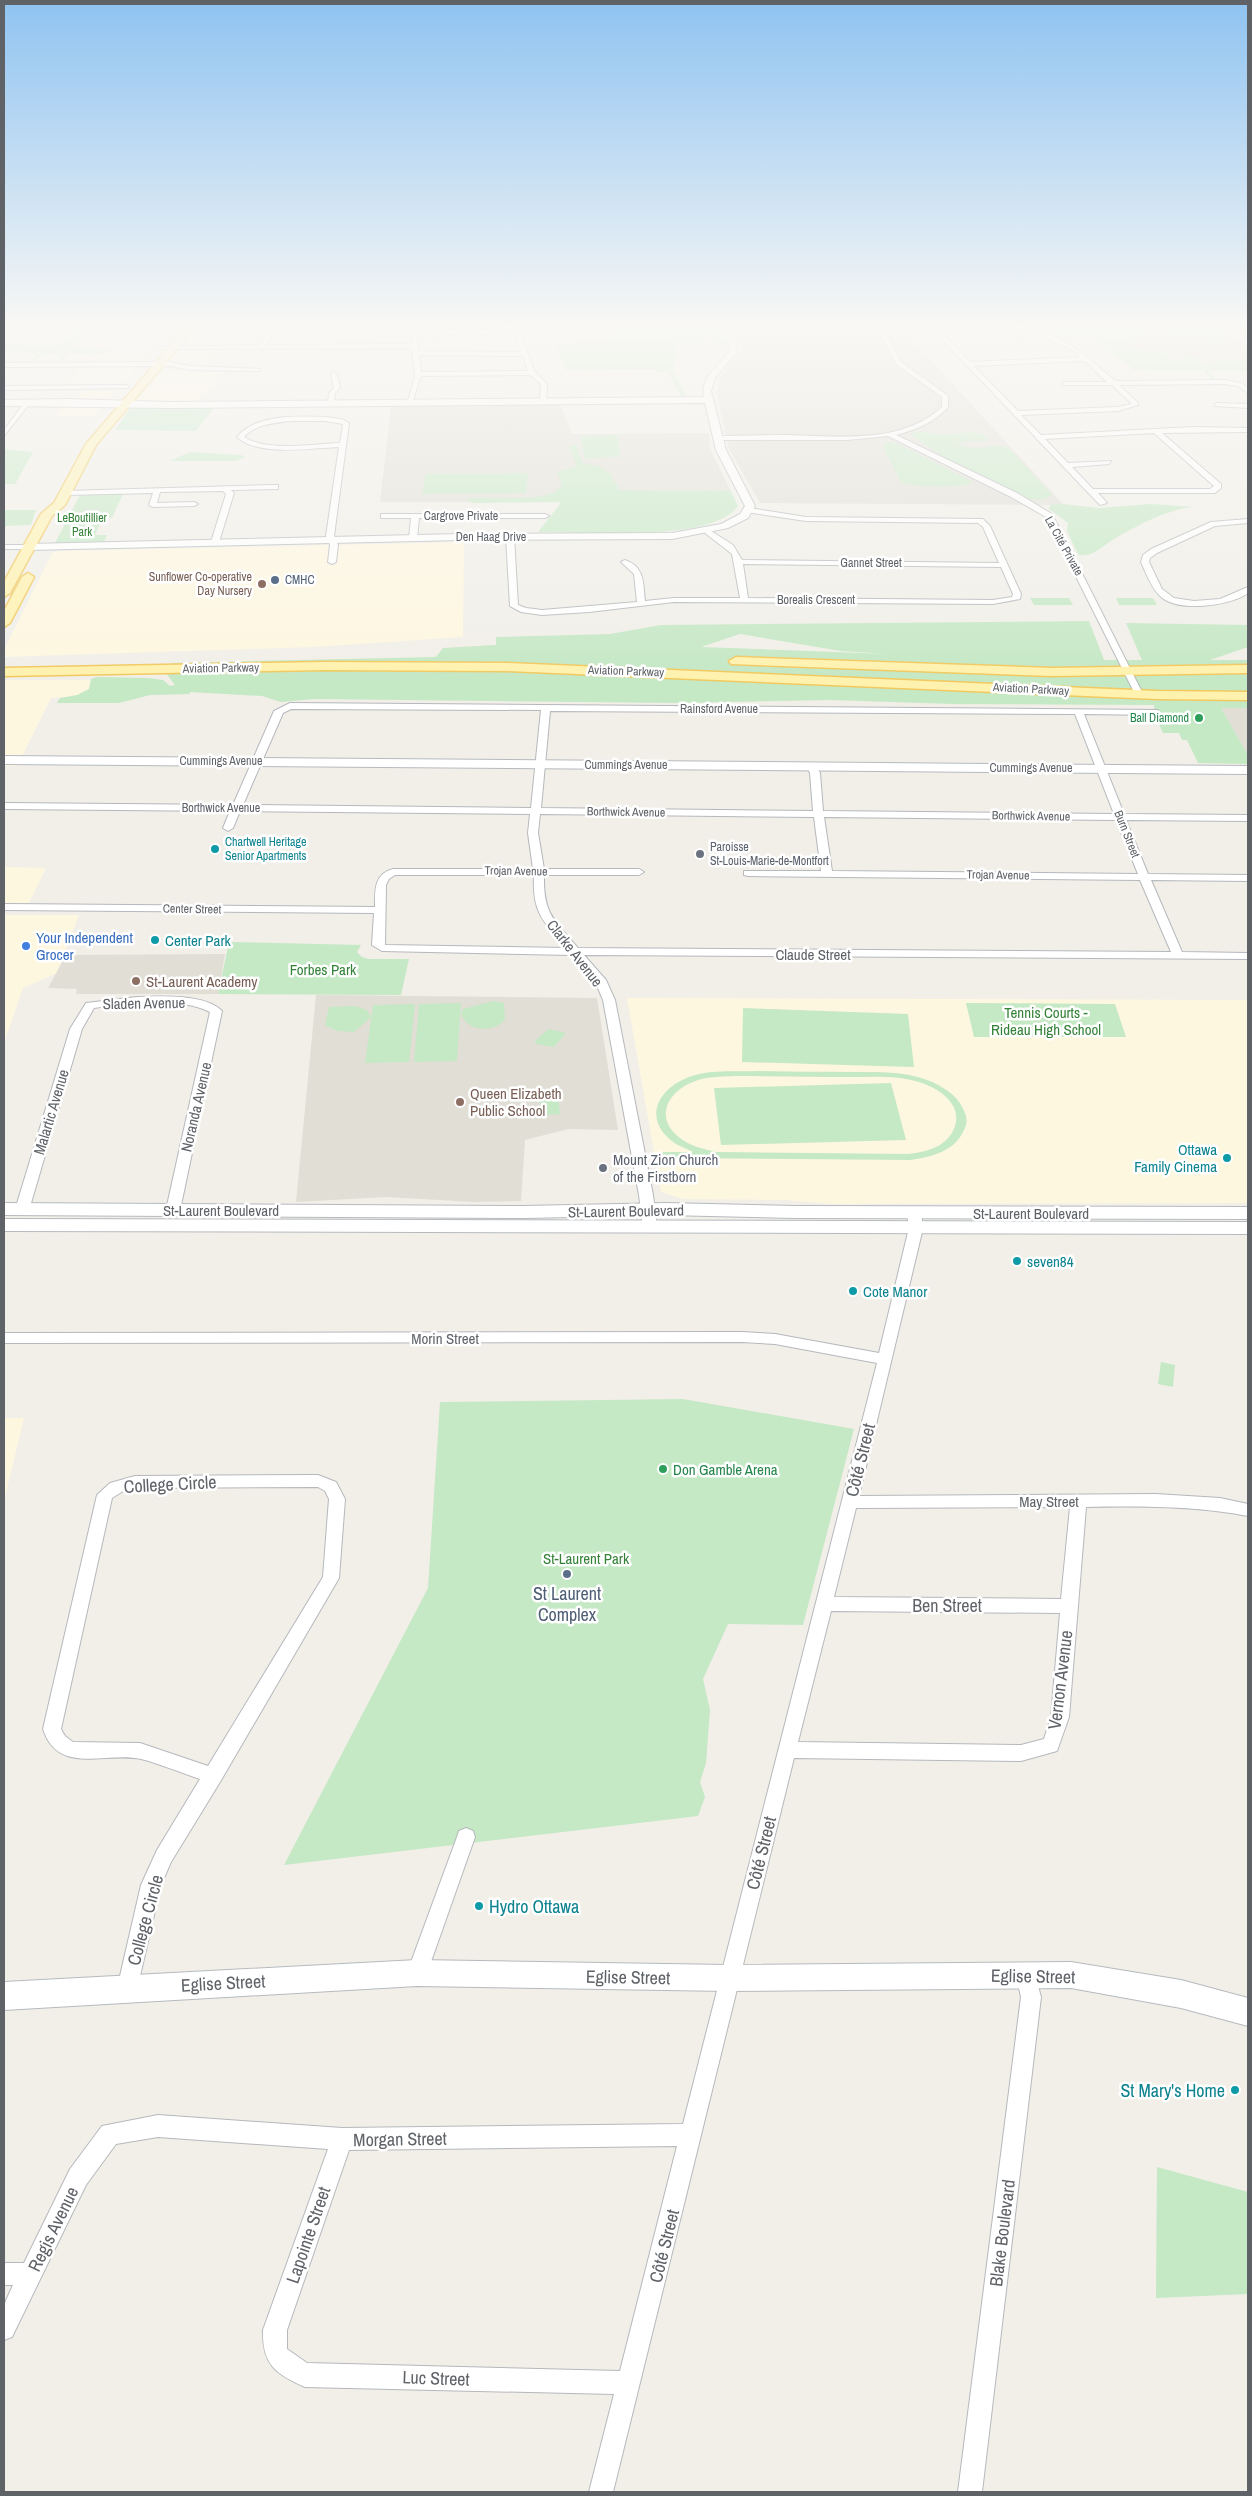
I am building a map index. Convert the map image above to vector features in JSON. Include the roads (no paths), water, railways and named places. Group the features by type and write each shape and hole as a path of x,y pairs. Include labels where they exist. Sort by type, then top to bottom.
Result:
{"main road":[{"path":"4,592 47,514 59,505 90,445"},
{"path":"4,623 61,514 59,505"},
{"name":"Aviation Parkway","path":"4,673 310,666 543,655"},
{"name":"Aviation Parkway","path":"4,666 275,657 455,660 612,670 1140,694 1248,696"},
{"path":"1087,673 1113,667 1122,658 1139,667 1175,672"},
{"name":"Aviation Parkway","path":"725,661 1087,673 1248,669"},
{"path":"4,662 38,666"}],"street":[{"path":"264,445 306,445"},
{"path":"332,562 334,545 330,539 342,445"},
{"path":"719,445 747,497 749,510"},
{"name":"La Cité Private","path":"912,445 1014,495 1049,516 1140,694"},
{"name":"La Cité Private","path":"917,445 932,455"},
{"path":"1047,445 1103,503"},
{"path":"1091,492 1212,491 1218,486 1172,445"},
{"path":"1066,465 1109,462"},
{"path":"65,493 226,490 275,487"},
{"path":"190,515 198,490"},
{"path":"215,542 230,493 226,490"},
{"path":"157,491 153,504 194,504"},
{"name":"Borealis Crescent","path":"507,537 514,606 517,610 530,613 550,614 641,602 744,599 1008,601 1016,598 1017,594 984,523 971,520 892,524 799,519 749,510"},
{"name":"Den Haag Drive","path":"29,547 330,539 656,536 708,531 730,524 749,510"},
{"name":"Cargrove Private","path":"384,516 545,516"},
{"name":"Cargrove Private","path":"413,538 415,516"},
{"name":"Cargrove Private","path":"507,537 508,516"},
{"path":"1248,521 1210,525 1154,551 1146,557 1145,562 1164,596 1172,600 1224,602 1243,595 1248,589"},
{"path":"708,531 729,544 741,562 744,599"},
{"path":"4,547 29,547"},
{"path":"625,562 636,567 639,572 641,602"},
{"name":"Gannet Street","path":"741,562 1002,564"},
{"name":"Rainsford Avenue","path":"256,762 279,711 284,707 301,705 1155,712"},
{"name":"Clarke Avenue","path":"546,707 532,833 538,871 538,896 541,908 549,921 600,980 609,1000 649,1219"},
{"name":"Burn Street","path":"1078,711 1119,817 1179,956"},
{"name":"Cummings Avenue","path":"4,760 1248,770"},
{"path":"228,828 256,762"},
{"path":"812,767 815,773 828,873"},
{"name":"Borthwick Avenue","path":"4,806 1248,818"},
{"name":"Trojan Avenue","path":"379,910 384,877 392,872 639,872"},
{"name":"Trojan Avenue","path":"748,873 1248,878"},
{"name":"Center Street","path":"4,907 379,910"},
{"name":"Claude Street","path":"379,910 378,945 382,948 392,949 1248,956"},
{"name":"Sladen Avenue","path":"83,1015 90,1005 115,1002 184,1001 210,1007"},
{"name":"Noranda Avenue","path":"173,1210 215,1022 216,1011 210,1007"},
{"name":"Malartic Avenue","path":"13,1210 76,1029 83,1015"},
{"name":"St-Laurent Boulevard","path":"13,1210 173,1210 649,1219"},
{"name":"St-Laurent Boulevard","path":"915,1220 1248,1213"},
{"name":"St-Laurent Boulevard","path":"4,1225 649,1219 915,1220 1248,1228"},
{"name":"Côté Street","path":"601,2492 692,2136 728,1978 885,1359 915,1220"},
{"name":"Morin Street","path":"4,1338 742,1337 775,1339 885,1359"},
{"name":"College Circle","path":"127,1989 151,1885 164,1856 214,1776 331,1578 337,1499 333,1487 327,1483 318,1480 130,1482 113,1488 105,1494 52,1729 54,1736 61,1745 71,1750 140,1751 214,1776"},
{"name":"May Street","path":"849,1502 1156,1500 1220,1504 1248,1510"},
{"name":"Vernon Avenue","path":"787,1750 1022,1753 1051,1745 1060,1716 1078,1501"},
{"name":"Ben Street","path":"824,1604 1070,1606"},
{"path":"417,1973 466,1837"},
{"name":"Eglise Street","path":"4,1996 417,1973 728,1978 1071,1975 1181,1994 1248,2012"},
{"name":"Blake Boulevard","path":"970,2492 1030,1997 1026,1975"},
{"name":"Morgan Street","path":"110,2134 158,2126 342,2139 692,2136"},
{"name":"Regis Avenue","path":"4,2329 78,2177 110,2134"},
{"name":"Lapointe Street","path":"275,2330 342,2139"},
{"path":"4,2274 30,2274"},
{"name":"Luc Street","path":"275,2330 273,2349 281,2362 305,2374 629,2383"}],"place":[{"name":"CMHC","path":"275,580"},
{"name":"Sunflower Co-operative Day Nursery","path":"262,584"},
{"name":"Ball Diamond","path":"1199,718"},
{"name":"Chartwell Heritage Senior Apartments","path":"215,849"},
{"name":"Paroisse St-Louis-Marie-de-Montfort","path":"700,854"},
{"name":"Center Park","path":"155,940"},
{"name":"Your Independent Grocer","path":"26,946"},
{"name":"St-Laurent Academy","path":"136,981"},
{"name":"Queen Elizabeth Public School","path":"460,1102"},
{"name":"Ottawa Family Cinema","path":"1227,1158"},
{"name":"Mount Zion Church of the Firstborn","path":"603,1168"},
{"name":"seven84","path":"1017,1261"},
{"name":"Cote Manor","path":"853,1291"},
{"name":"Don Gamble Arena","path":"663,1469"},
{"name":"St Laurent Complex","path":"567,1574"},
{"name":"Hydro Ottawa","path":"479,1906"},
{"name":"St Mary's Home","path":"1235,2090"}],"park label":[{"name":"LeBoutillier Park","path":"82,525"},
{"name":"Forbes Park","path":"323,969"},
{"name":"Tennis Courts - Rideau High School","path":"1046,1020"},
{"name":"St-Laurent Park","path":"586,1558"}]}
